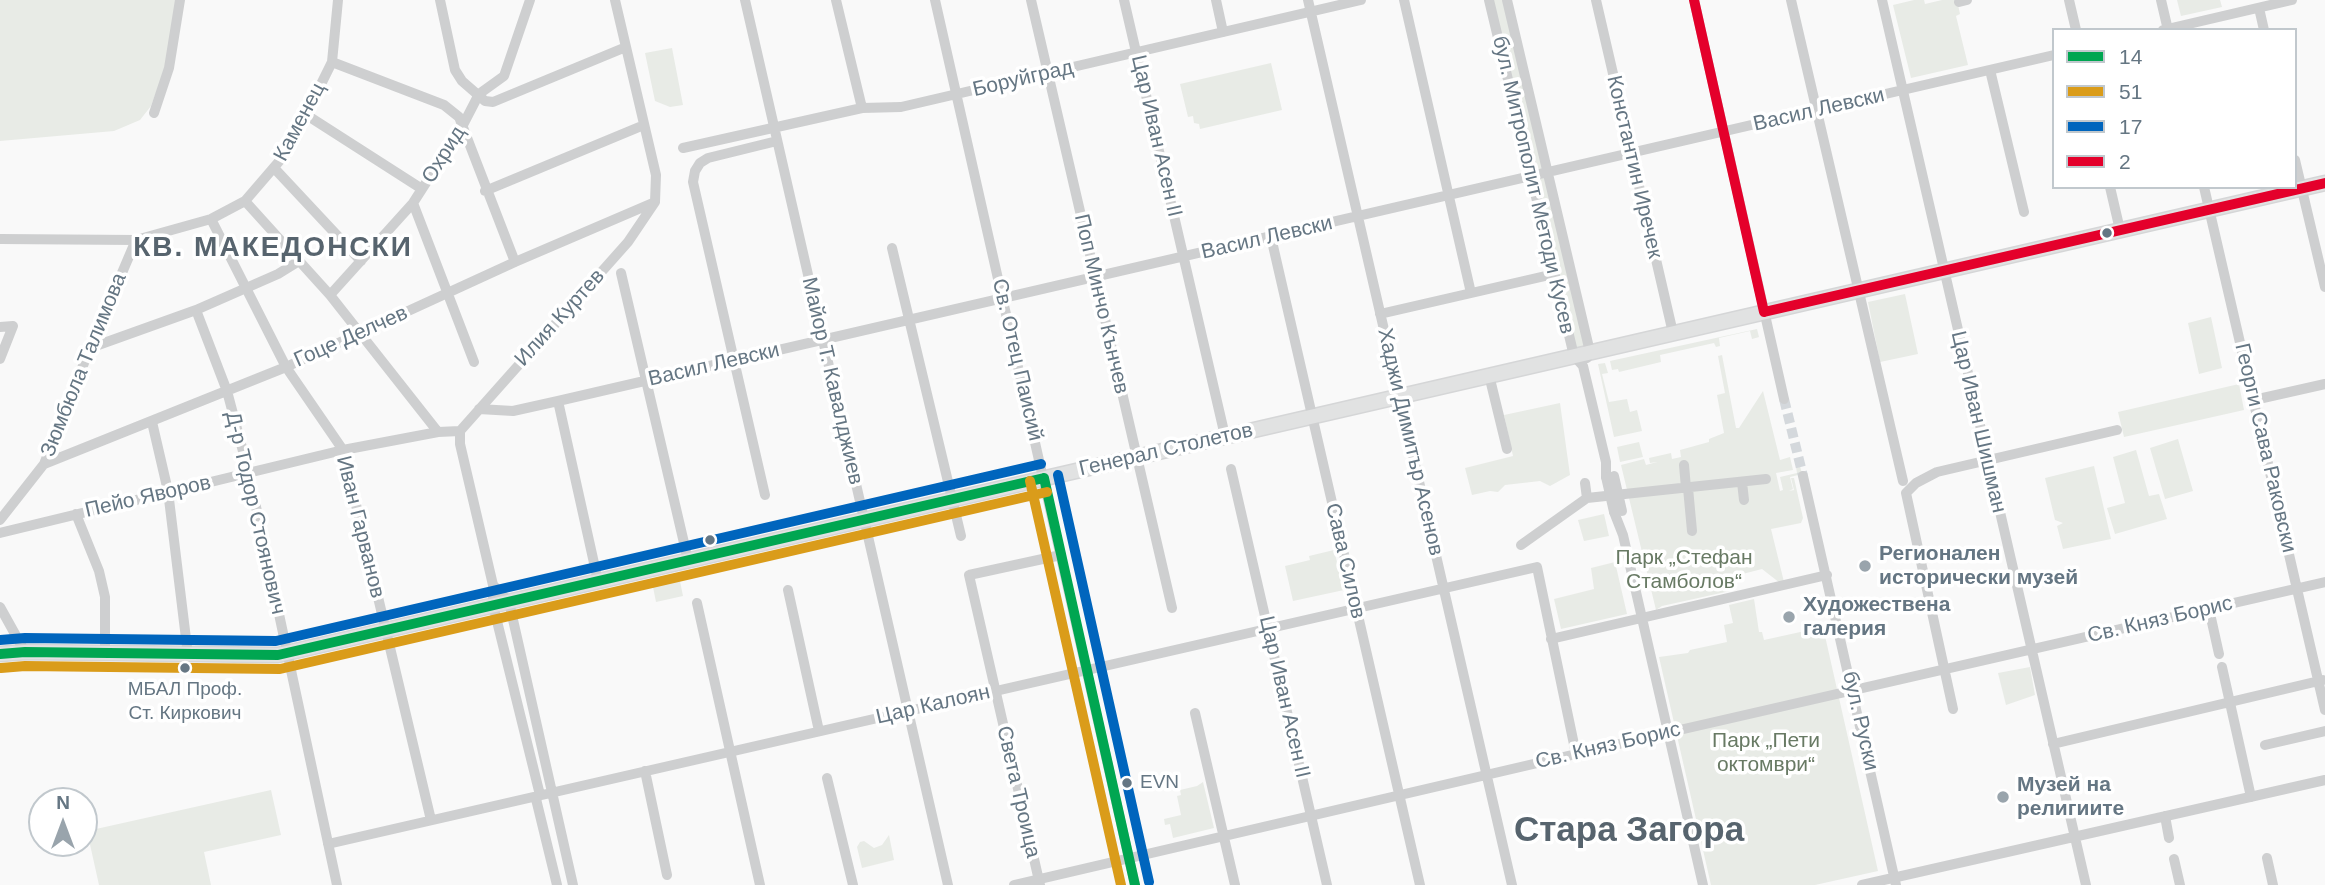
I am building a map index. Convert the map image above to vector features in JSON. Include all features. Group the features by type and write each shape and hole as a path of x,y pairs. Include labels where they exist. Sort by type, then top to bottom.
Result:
{"main road":[{"name":"Генерал Столетов","path":"0,654 25,652 269,656 287,653 1399,396 1489,376 1578,361 1590,352 2325,183"}],"street":[{"path":"154,113 169,68 180,0"},
{"name":"Каменец","path":"0,239 136,240 211,219 245,201 288,151 332,62 338,0"},
{"path":"440,0 455,70 462,81 485,101 493,102 626,47"},
{"name":"Охрид","path":"330,295 413,204 463,125 479,94 504,76 530,0"},
{"path":"615,0 656,175 655,202"},
{"name":"Майор Т. Кавалджиев","path":"745,0 948,885"},
{"path":"836,0 862,108"},
{"name":"Св. Отец Паисий","path":"935,0 1135,885"},
{"name":"Поп Минчо Кънчев","path":"1031,0 1172,608"},
{"name":"Цар Иван Асен II","path":"1124,0 1226,436"},
{"path":"1216,0 1223,33"},
{"name":"Хаджи Димитър Асенов","path":"1308,0 1512,885"},
{"name":"Боруйград","path":"682,148 862,108 901,107 1361,0"},
{"path":"1404,0 1471,293"},
{"name":"бул. Митрополит Методи Кусев","path":"1489,0 1553,274 1610,476 1703,885"},
{"name":"бул. Митрополит Методи Кусев","path":"1507,0 1590,352"},
{"name":"Константин Иречек","path":"1596,0 1673,333"},
{"path":"1694,0 1784,399"},
{"path":"1791,0 1885,398 1953,709"},
{"name":"Цар Иван Шишман","path":"1882,0 2086,885"},
{"path":"2069,0 2076,28"},
{"path":"2161,0 2166,28"},
{"path":"2170,28 2292,0"},
{"path":"2259,8 2264,28"},
{"name":"Васил Левски","path":"479,409 513,411 558,401 2052,55"},
{"path":"332,62 444,105 458,117 515,262"},
{"path":"1990,70 2024,212"},
{"path":"305,114 422,189"},
{"path":"485,191 644,125"},
{"path":"765,495 695,194 694,176 703,160 777,141"},
{"path":"2297,168 2325,287"},
{"path":"275,169 361,261"},
{"path":"2110,189 2120,230"},
{"name":"Георги Сава Раковски","path":"2205,189 2297,589 2322,680 2325,710"},
{"path":"245,201 330,295 438,432"},
{"name":"Гоце Делчев","path":"44,464 286,367 515,262 655,202"},
{"name":"Илия Куртев","path":"460,431 616,256 641,225 655,202"},
{"path":"413,204 474,362"},
{"name":"Иван Гарванов","path":"211,219 286,367 343,450 431,820"},
{"name":"Сава Силов","path":"1271,237 1420,885"},
{"name":"Зюмбюла Талимова","path":"0,520 44,464 136,240"},
{"path":"892,248 961,536"},
{"path":"90,348 246,289 299,261"},
{"path":"621,273 688,561"},
{"path":"1380,314 1553,274"},
{"name":"Д-р Тодор Стоянович","path":"195,310 227,391 249,474 337,885"},
{"path":"0,327 13,326 0,359"},
{"path":"1489,376 1507,449"},
{"path":"2254,400 2325,384"},
{"path":"558,401 598,581"},
{"path":"152,422 168,491 188,655"},
{"path":"1904,487 1937,472 2117,430"},
{"path":"460,431 460,444 494,585 493,605 573,885"},
{"name":"Пейо Яворов","path":"0,533 343,450 438,432 460,431"},
{"path":"1684,465 1692,531"},
{"name":"Цар Иван Асен II","path":"1231,469 1327,885"},
{"name":"бул. Руски","path":"1803,476 1896,881"},
{"path":"1521,545 1587,498 1766,479"},
{"path":"1742,482 1744,500"},
{"path":"1585,483 1587,498"},
{"path":"76,514 99,571 105,597 105,654"},
{"name":"Света Троица","path":"1039,882 969,575 1061,555"},
{"name":"Цар Калоян","path":"328,844 548,796 730,751 1537,567 1551,639"},
{"path":"1576,754 1551,639 1826,575"},
{"name":"Св. Княз Борис","path":"1014,885 1039,882 1129,858 1668,732 2325,582"},
{"path":"494,585 509,602 548,796"},
{"path":"788,590 819,731"},
{"path":"696,603 760,885"},
{"path":"0,607 25,652"},
{"path":"2209,609 2219,654"},
{"path":"2222,667 2252,797"},
{"path":"2053,744 2322,680"},
{"path":"1195,713 1235,885"},
{"path":"2265,745 2325,731"},
{"path":"645,771 667,875"},
{"path":"827,778 853,885"},
{"path":"1862,885 1896,881 2325,780"},
{"path":"548,796 536,799 557,885"},
{"path":"2165,816 2169,838"},
{"path":"2267,858 2273,885"},
{"path":"2174,859 2180,885"}],"green space":[{"path":"0,0 177,0 166,66 151,106 140,120 114,131 0,141"},
{"path":"1489,0 1507,0 1590,352 1574,356"},
{"path":"1924,0 1925,4 1957,0 1960,14 1956,16 1968,65 1911,78 1893,5"},
{"path":"2177,0 2220,0 2222,7 2181,16"},
{"path":"672,48 683,105 670,107 655,101 645,53"},
{"path":"1271,63 1282,110 1200,129 1199,124 1194,123 1193,116 1188,117 1180,84"},
{"path":"1905,294 1918,354 1880,362 1868,302"},
{"path":"2211,317 2222,368 2199,374 2188,323"},
{"path":"1757,329 1759,337 1752,339 1750,331 1719,338 1720,346 1716,347 1714,343 1660,355 1661,362 1619,372 1618,369 1612,370 1610,361"},
{"name":"Парк „Стефан Стамболов“","path":"1722,355 1736,428 1739,428 1763,391 1780,460 1790,457 1793,470 1776,473 1780,491 1783,490 1780,477 1797,473 1796,467 1800,466 1802,474 1790,477 1793,489 1789,491 1794,490 1791,478 1794,478 1803,518 1801,523 1771,529 1784,582 1780,583 1762,569 1727,578 1730,591 1662,606 1656,610 1621,465 1644,459 1646,465 1657,462 1650,463 1649,458 1671,453 1672,459 1681,457 1680,450 1709,442 1709,439 1724,433 1717,395 1725,393 1718,356"},
{"path":"1605,363 1608,373 1602,374 1609,402 1627,399 1630,412 1637,410 1642,431 1614,437 1598,364"},
{"path":"2239,384 2244,410 2124,437 2118,412"},
{"path":"1560,403 1570,475 1550,486 1540,481 1505,485 1498,492 1472,495 1465,468 1513,456 1504,415"},
{"path":"2178,439 2193,491 2165,499 2150,448"},
{"path":"1639,442 1643,457 1620,462 1617,447"},
{"path":"2136,450 2149,496 2159,494 2167,519 2115,534 2107,508 2125,503 2113,457"},
{"path":"2094,466 2111,539 2063,549 2057,526 2063,523 2055,520 2045,478"},
{"path":"1604,514 1609,536 1584,541 1578,520"},
{"path":"1334,550 1344,590 1293,601 1285,566"},
{"path":"1615,562 1627,614 1561,629 1554,599 1594,589 1591,568"},
{"path":"680,581 683,596 656,602 653,587"},
{"name":"Парк „Пети октомври“","path":"1754,599 1759,632 1762,632 1764,640 1823,627 1878,871 1815,885 1711,885 1659,657 1688,653 1690,650 1727,642 1724,625 1733,623 1729,605"},
{"path":"2030,667 2035,695 2006,705 1998,673"},
{"path":"1203,782 1214,828 1173,838 1170,824 1165,825 1164,819 1181,815 1177,796 1181,795 1180,790"},
{"path":"271,790 281,835 204,852 211,885 99,885 93,857 98,857 98,829"},
{"path":"889,835 894,860 862,868 857,847 860,842 864,841 874,848 882,845"}],"tunnel":[{"path":"1784,399 1803,476"}],"transit line":[{"name":"2","path":"1694,0 1764,312"},
{"name":"2","path":"1764,312 2325,183"},
{"name":"17","path":"0,640 276,641 1041,464"},
{"name":"17","path":"1058,475 1149,882"},
{"name":"14","path":"1044,478 1135,885"},
{"name":"14","path":"0,654 278,655 1044,478"},
{"name":"51","path":"1030,481 1121,885"},
{"name":"51","path":"1,668 280,669 1047,492"}],"place":[{"name":"Регионален исторически музей","path":"1865,566"},
{"name":"Художествена галерия","path":"1789,617"},
{"name":"МБАЛ Проф. Ст. Киркович","path":"185,668"},
{"name":"EVN","path":"1127,783"},
{"name":"Музей на религиите","path":"2003,797"}],"district":[{"name":"КВ. МАКЕДОНСКИ","path":"273,248"},
{"name":"Стара Загора","path":"1629,831"}]}
